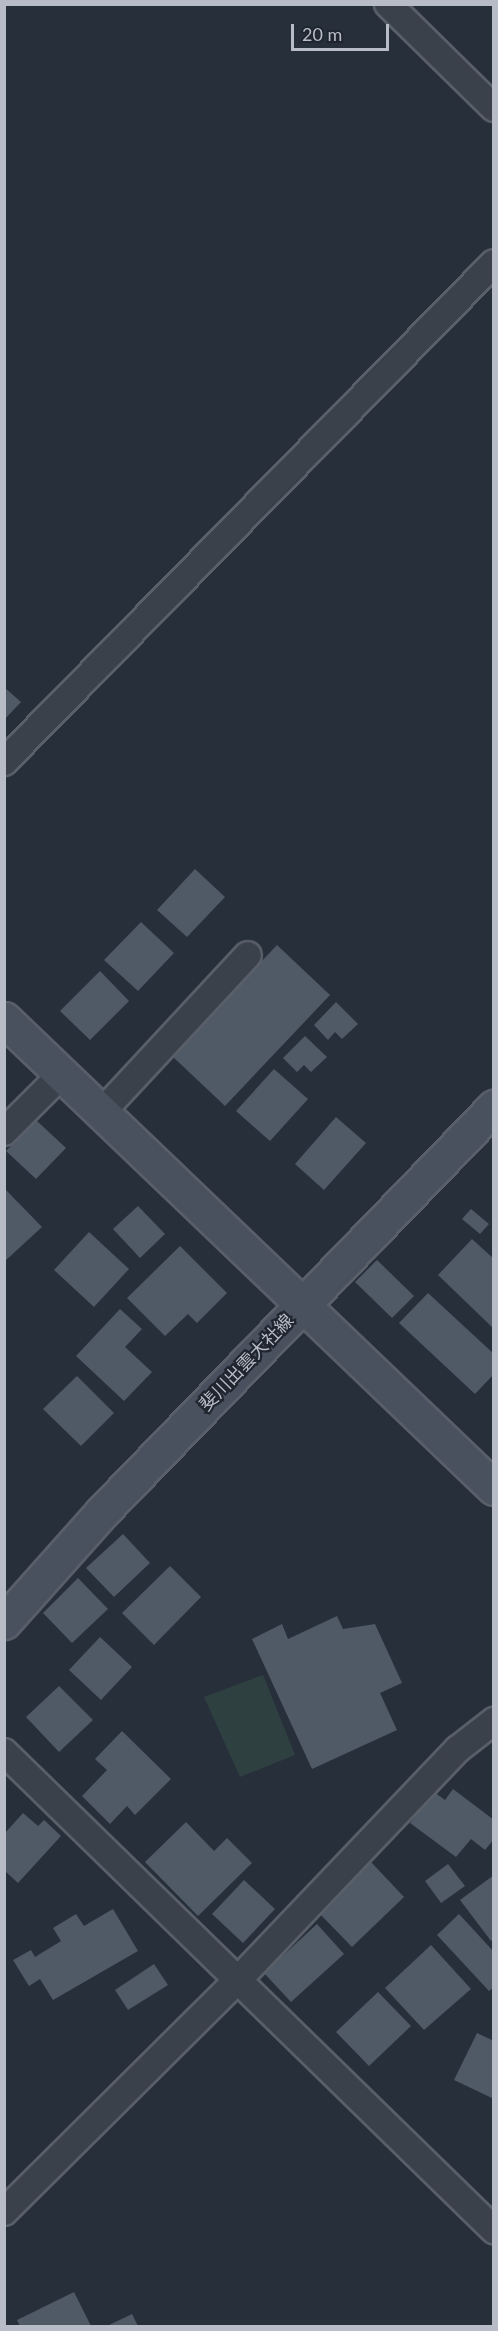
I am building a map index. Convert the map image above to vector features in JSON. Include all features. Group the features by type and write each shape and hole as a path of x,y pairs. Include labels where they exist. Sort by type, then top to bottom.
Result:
{"main road":[{"path":"4,1019 494,1488"},
{"name":"斐川出雲大社線","path":"4,1622 102,1512 494,1107"}],"street":[{"path":"388,4 494,108"},
{"path":"4,762 494,263"},
{"path":"102,1112 248,955"},
{"path":"4,1132 62,1074"},
{"path":"4,2212 236,1982 458,1749 494,1721"},
{"path":"4,1752 236,1982 494,2230"}],"shaded area":[{"path":"263,1675 295,1755 240,1777 204,1697"}],"building":[{"path":"4,687 21,702 4,720"},
{"path":"195,869 225,897 187,937 157,910"},
{"path":"141,922 174,953 138,991 104,960"},
{"path":"277,945 330,995 225,1106 172,1056"},
{"path":"100,971 129,1001 90,1040 60,1011"},
{"path":"336,1002 358,1024 342,1039 335,1032 328,1040 314,1025"},
{"path":"305,1036 327,1057 311,1072 304,1065 297,1072 283,1058"},
{"path":"274,1069 308,1099 270,1141 236,1111"},
{"path":"336,1117 366,1143 324,1190 295,1164"},
{"path":"36,1120 66,1148 36,1179 6,1151"},
{"path":"4,1188 42,1227 4,1262"},
{"path":"138,1206 165,1234 140,1258 113,1229"},
{"path":"471,1209 489,1224 480,1234 462,1219"},
{"path":"89,1232 129,1269 94,1307 54,1270"},
{"path":"472,1239 494,1259 494,1329 438,1275"},
{"path":"180,1246 227,1293 197,1323 188,1314 165,1336 127,1298"},
{"path":"377,1260 414,1296 392,1318 355,1282"},
{"path":"428,1293 494,1354 494,1374 475,1394 399,1323"},
{"path":"120,1309 142,1329 125,1347 152,1372 124,1401 76,1356"},
{"path":"77,1376 114,1413 81,1446 43,1409"},
{"path":"123,1534 150,1563 114,1597 86,1568"},
{"path":"170,1566 201,1597 154,1645 122,1613"},
{"path":"78,1578 108,1609 72,1643 43,1613"},
{"path":"337,1616 343,1629 375,1624 402,1683 380,1693 397,1730 312,1769 252,1639 282,1624 288,1639"},
{"path":"100,1637 132,1667 101,1700 69,1670"},
{"path":"59,1686 93,1720 59,1752 26,1717"},
{"path":"122,1731 171,1779 135,1815 127,1806 110,1824 82,1796 107,1770 95,1759"},
{"path":"453,1789 494,1820 494,1839 485,1850 471,1839 456,1857 410,1823 434,1792 445,1800"},
{"path":"23,1813 38,1826 44,1820 61,1836 18,1883 5,1871 5,1833"},
{"path":"186,1822 214,1851 227,1838 252,1863 198,1916 145,1862"},
{"path":"371,1862 404,1897 352,1947 318,1912"},
{"path":"448,1864 465,1886 441,1903 425,1881"},
{"path":"494,1875 494,1939 491,1941 460,1900"},
{"path":"244,1880 275,1909 243,1943 212,1914"},
{"path":"113,1909 138,1951 53,2000 40,1979 29,1986 13,1960 31,1950 35,1957 61,1941 53,1928 76,1914 84,1926"},
{"path":"459,1914 494,1952 494,1987 489,1991 437,1935"},
{"path":"317,1924 344,1954 291,2002 264,1973"},
{"path":"431,1945 471,1989 424,2030 385,1988"},
{"path":"154,1964 168,1985 128,2010 115,1990"},
{"path":"378,1992 411,2026 369,2066 336,2032"},
{"path":"477,2033 494,2041 494,2099 454,2080"},
{"path":"74,2292 91,2326 20,2326 17,2320"},
{"path":"132,2314 138,2326 107,2326"}]}
